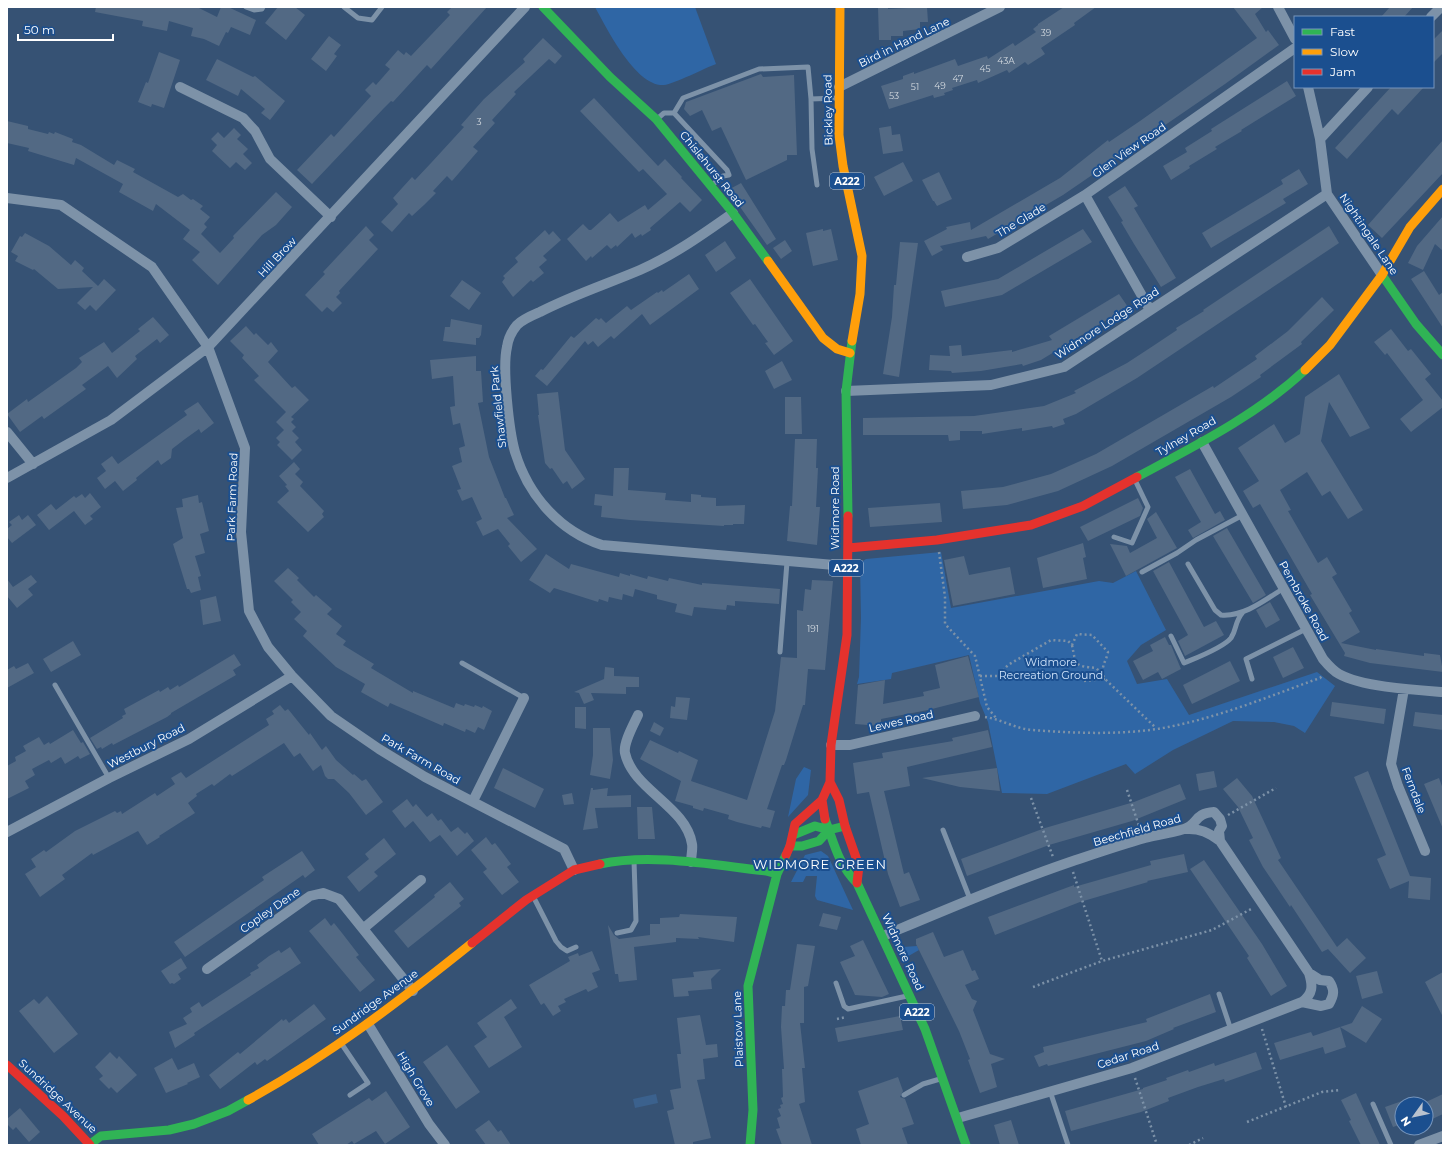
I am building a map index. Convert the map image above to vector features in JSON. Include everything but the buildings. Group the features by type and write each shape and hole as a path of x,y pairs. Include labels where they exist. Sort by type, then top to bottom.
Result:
{"street":[{"name":"Hill Brow","path":"7,478 111,420 208,348 526,7"},
{"name":"Chislehurst Road","path":"543,7 610,76 656,119 733,213 822,338 837,349 850,353"},
{"name":"Bickley Road","path":"840,7 839,135 843,166 856,218 862,256 860,294 850,353"},
{"name":"Bird in Hand Lane","path":"839,87 1000,7"},
{"path":"1278,7 1294,37"},
{"path":"1433,16 1441,7"},
{"name":"Glen View Road","path":"1085,195 1294,49"},
{"path":"180,87 243,118 255,131 270,159 331,217"},
{"name":"Nightingale Lane","path":"1308,88 1320,139 1327,194 1416,324 1443,355"},
{"path":"1320,139 1367,88"},
{"name":"Tylney Road","path":"848,548 937,540 1031,525 1082,506 1202,442 1272,397 1304,371 1330,345 1382,275 1410,227 1443,189"},
{"name":"Widmore Lodge Road","path":"846,391 991,385 1064,367 1327,194"},
{"path":"1085,195 1150,310"},
{"name":"The Glade","path":"967,257 998,248 1085,195"},
{"name":"Park Farm Road","path":"7,198 61,205 152,266 208,348 245,448 241,532 249,611 268,647 292,676 331,716 379,749 425,777 564,849 574,870"},
{"name":"Shawfield Park","path":"733,213 676,252 641,269 555,304 518,324 509,338 505,360 510,426 518,461 530,487 559,521 585,539 602,545 846,566"},
{"name":"Widmore Road","path":"850,353 846,391 848,548 846,566 847,635 831,745 830,782 822,800 824,815 846,872 857,883 910,995 958,1118 966,1145"},
{"path":"7,432 33,464"},
{"name":"Pembroke Road","path":"1202,442 1306,629 1323,659 1330,668 1351,680 1404,689 1443,692"},
{"name":"Westbury Road","path":"7,832 109,778 189,739 292,676"},
{"name":"Ferndale","path":"1404,689 1391,764 1398,786 1425,851"},
{"path":"473,801 524,698"},
{"path":"638,715 630,732 625,752 634,774 684,826 692,844 691,862"},
{"name":"Lewes Road","path":"831,745 850,745 975,716"},
{"name":"Widmore Road","path":"830,782 839,800 845,826 859,866 857,883"},
{"name":"Plaistow Lane","path":"750,1145 753,1110 748,986 777,874 790,846 795,824 822,800"},
{"name":"Beechfield Road","path":"883,936 970,899 1070,862 1144,839 1186,829 1204,812 1214,812 1220,819"},
{"path":"1220,819 1222,826 1219,831 1220,841"},
{"path":"793,835 815,826 829,830 845,826"},
{"path":"1186,829 1196,828 1205,831 1220,841 1309,973 1311,992 1308,998 1302,1002"},
{"path":"790,846 802,846 819,840 829,830"},
{"name":"Sundridge Avenue","path":"7,1065 63,1116 89,1145 101,1136 169,1130 194,1124 228,1111 268,1089 368,1024 413,991 533,896 574,870 615,861 634,860 691,862 766,871 777,874"},
{"path":"364,928 421,880"},
{"name":"Copley Dene","path":"207,969 310,896 324,893 339,899 364,928 413,991"},
{"path":"1302,1002 1321,1006 1329,1004 1334,996 1334,988 1329,981 1320,980 1309,973"},
{"name":"Cedar Road","path":"958,1118 1132,1068 1232,1031 1302,1002"},
{"name":"High Grove","path":"368,1024 429,1124 445,1145"},
{"path":"1418,1145 1443,1136"}],"lane":[{"path":"246,7 254,10 262,9 263,7"},
{"path":"344,7 358,18 372,20 382,7"},
{"path":"674,113 682,98 760,69 808,67 811,98 812,149 817,185"},
{"path":"811,98 840,98"},
{"path":"656,119 664,113 674,113 728,170 728,175 723,176 712,186"},
{"path":"1114,537 1132,543 1148,507 1134,479"},
{"path":"1142,572 1177,553 1196,540 1243,515"},
{"path":"780,652 787,562"},
{"path":"1188,564 1215,610 1221,615 1233,615 1243,612 1284,588"},
{"path":"1171,636 1184,663 1223,644 1231,638 1236,620 1243,612"},
{"path":"1252,680 1246,659 1306,629"},
{"path":"462,663 524,698"},
{"path":"55,685 109,778"},
{"path":"943,830 970,899"},
{"path":"617,933 631,930 636,922 634,860"},
{"path":"533,896 558,944 568,950 576,947"},
{"path":"836,983 844,1006 848,1009 910,995"},
{"path":"1219,994 1232,1031"},
{"path":"340,1042 368,1083 350,1095"},
{"path":"904,1095 923,1084 943,1078"},
{"path":"1050,1091 1068,1145"},
{"path":"1373,1104 1391,1145"}],"path":[{"path":"937,540 945,597 945,624 975,656 987,707 996,719"},
{"path":"1072,645 1078,634 1092,635 1104,646 1108,652 1102,674"},
{"path":"980,676 998,676 1008,665 1051,640 1068,641 1072,645 1075,662 1079,666 1096,668 1105,679 1157,729"},
{"path":"975,716 996,719 1030,730 1124,732 1157,729 1194,721 1320,678 1330,668"},
{"path":"1084,681 1105,679"},
{"path":"1220,819 1276,788"},
{"path":"1127,790 1144,839"},
{"path":"1031,798 1057,867"},
{"path":"1070,862 1102,962"},
{"path":"1033,987 1102,962 1212,930 1262,903"},
{"path":"1258,1019 1286,1107"},
{"path":"1132,1068 1157,1145"},
{"path":"1247,1122 1322,1092 1340,1090"},
{"path":"1189,1145 1203,1138"}],"green space":[{"path":"595,7 695,7 716,64 669,84 664,85 653,83 643,77 633,67 615,42"},
{"name":"Widmore Recreation Ground","path":"941,552 951,608 1099,581 1113,583 1136,571 1166,630 1141,645 1127,661 1137,684 1167,679 1189,715 1317,672 1335,686 1305,733 1294,726 1274,722 1233,721 1173,750 1135,774 1126,764 1047,794 1002,793 988,722 980,703 969,655 892,673 891,679 857,684 859,677 861,618 860,563 866,559"},
{"path":"804,767 811,770 808,795 788,817 796,779"},
{"path":"821,851 828,856 853,910 817,900 815,896 817,876 806,876 803,882 791,882 805,855"},
{"path":"917,946 919,950 905,958 903,947"}],"shaded area":[{"path":"656,1094 658,1103 635,1108 633,1099"}],"traffic: fast":[{"path":"543,7 610,77 656,119 733,213 768,261"},
{"path":"1382,275 1416,324 1443,355"},
{"path":"848,516 846,391 852,341"},
{"path":"1137,477 1225,429 1267,401 1305,370"},
{"path":"825,819 841,861 857,883 925,1029 966,1145"},
{"path":"793,835 815,826 829,830"},
{"path":"790,846 802,846 819,841 829,830 845,826"},
{"path":"750,1145 753,1110 748,986 777,874 786,855"},
{"path":"600,864 640,860 683,861 766,871 777,874"},
{"path":"89,1145 101,1136 169,1130 194,1124 228,1111 248,1100"}],"traffic: slow":[{"path":"840,7 839,135 843,166 862,256 860,294 852,341"},
{"path":"1305,370 1330,345 1382,275 1410,227 1443,189"},
{"path":"768,261 823,338 837,349 850,353"},
{"path":"248,1100 278,1083 335,1046 391,1006 472,943"}],"traffic: jam":[{"path":"848,548 937,540 1031,525 1083,506 1137,477"},
{"path":"825,819 822,800 830,782 831,745 847,635 848,516"},
{"path":"830,782 839,800 845,826 859,866 857,883"},
{"path":"786,855 790,846 795,824 822,800"},
{"path":"472,943 526,900 574,870 600,864"},
{"path":"7,1065 63,1116 90,1145"}],"district":[{"name":"WIDMORE GREEN","path":"820,864"}]}
